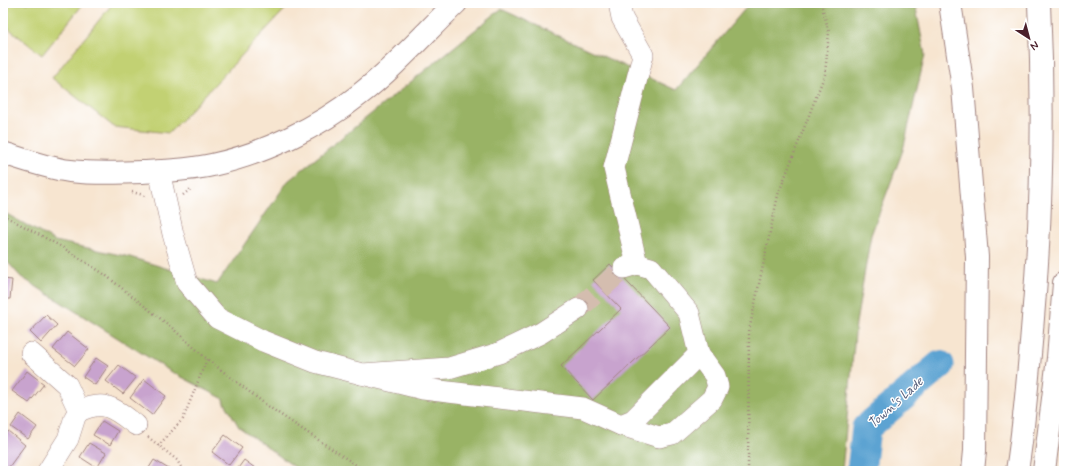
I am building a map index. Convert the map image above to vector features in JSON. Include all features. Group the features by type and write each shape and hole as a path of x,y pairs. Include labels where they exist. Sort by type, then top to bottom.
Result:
{"main road":[{"path":"3,153 35,164 70,171 114,174 160,171 212,165 257,152 298,133 327,117 359,95 392,66 456,3"},
{"path":"950,3 963,88 977,257 975,451 973,471"},
{"path":"1017,471 1030,359 1038,259 1042,175 1042,54 1039,3"},
{"path":"1044,471 1058,358 1064,283"},
{"path":"1049,471 1064,414"}],"street":[{"path":"160,171 173,234 187,283 217,318 263,341 316,362 362,374 423,389 583,408 621,425 659,436 672,434 712,399 718,387 715,376 699,354 689,313 651,268 630,266 614,168 643,54 622,18 619,3"},
{"path":"362,374 449,368 499,353 542,333 578,309"},
{"path":"31,353 67,385 79,411"},
{"path":"621,425 633,420 699,354"},
{"path":"48,471 68,439 75,417 79,411 92,406 106,405 115,409 136,425"}],"path":[{"path":"748,471 749,331 778,195 825,74 829,32 821,3"},
{"path":"3,216 62,247 104,274 171,327 207,359 270,408 365,471"},
{"path":"158,446 183,419 207,359"},
{"path":"136,425 158,446 177,460 183,471"}],"green space":[{"path":"3,3 84,3 42,55 3,24"},
{"path":"113,3 291,3 169,133 114,127 52,78"},
{"path":"750,3 915,3 925,55 903,150 871,235 856,323 842,471 300,471 239,427 222,398 170,371 21,277 3,257 3,212 55,241 130,257 217,284 288,181 501,9 676,90"}],"building":[{"path":"610,264 670,327 593,400 561,366 621,309 593,280"},
{"path":"3,279 12,280 10,299 3,299"},
{"path":"46,315 57,325 41,343 30,332"},
{"path":"67,332 89,349 75,366 53,349"},
{"path":"96,358 108,366 95,385 83,377"},
{"path":"119,365 136,378 123,394 106,381"},
{"path":"27,371 44,384 29,403 12,391"},
{"path":"144,379 166,396 152,415 130,398"},
{"path":"20,414 37,427 28,439 11,427"},
{"path":"102,421 118,431 110,445 93,435"},
{"path":"8,431 25,445 6,471 3,471 3,437"},
{"path":"225,435 242,448 229,465 212,452"},
{"path":"89,443 106,453 97,468 80,457"},
{"path":"154,460 172,471 147,471"},
{"path":"244,460 255,468 259,471 236,471"}],"waterway":[{"name":"Town's Lade","path":"861,471 866,428 940,365"}],"tunnel":[{"path":"578,309 624,268"}]}
